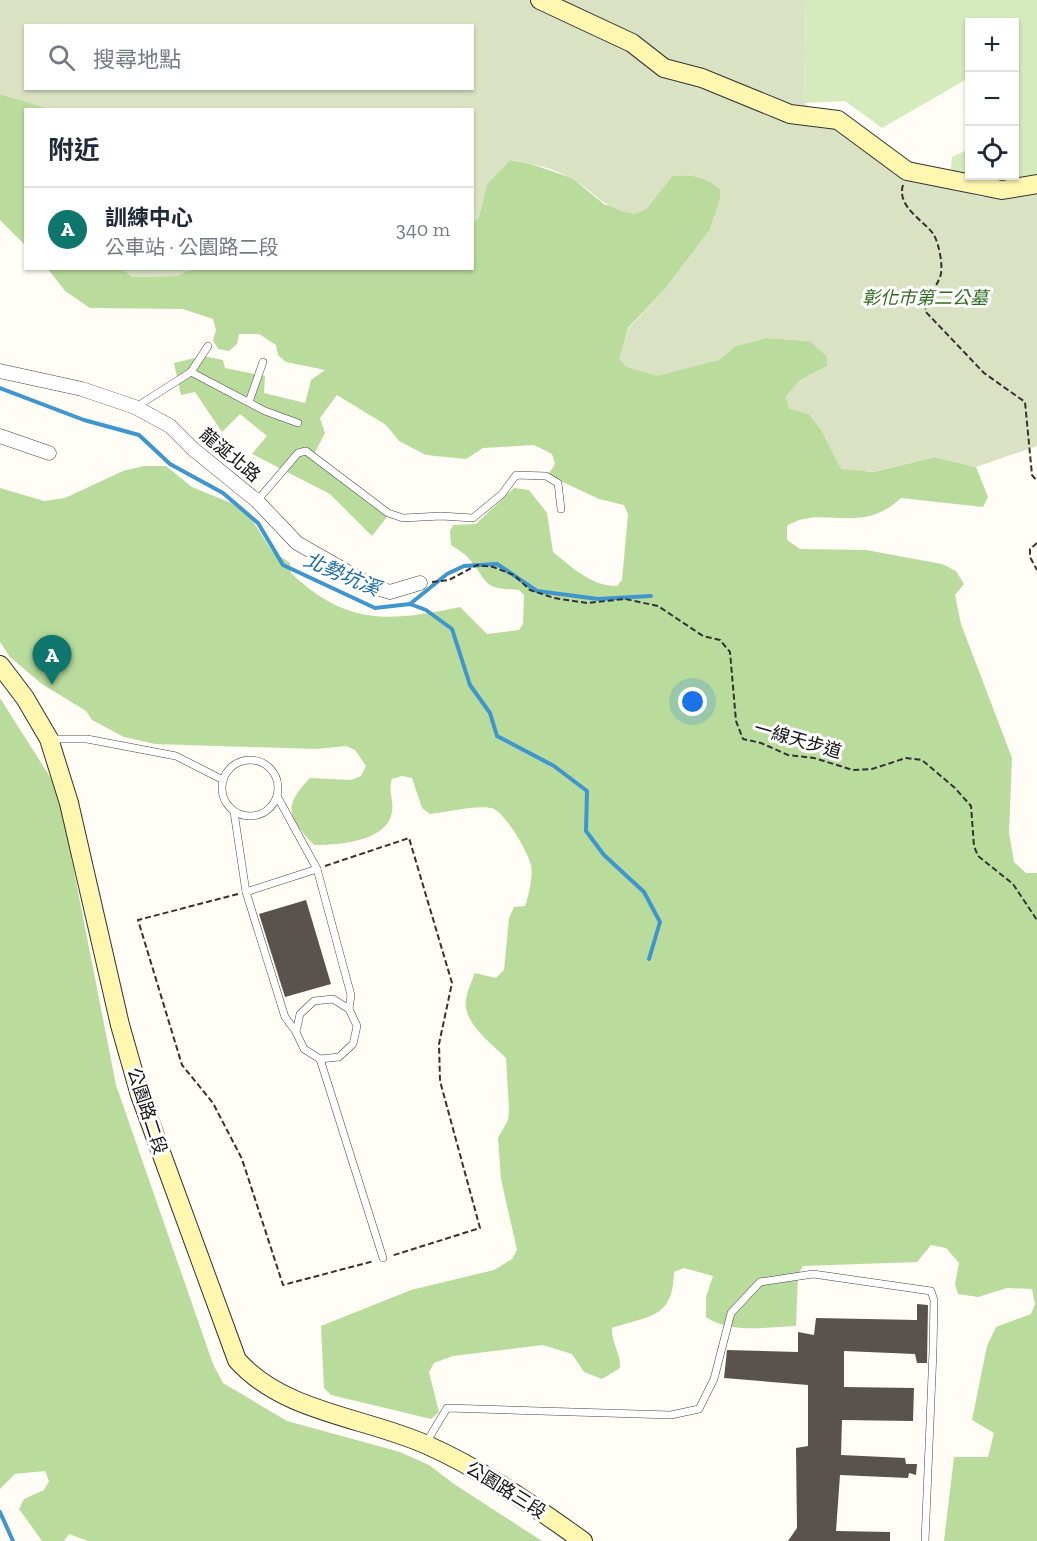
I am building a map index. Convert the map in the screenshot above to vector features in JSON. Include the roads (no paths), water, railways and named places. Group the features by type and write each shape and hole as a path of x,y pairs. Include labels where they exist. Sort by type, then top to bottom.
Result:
{"main road":[{"path":"540,0 632,44 664,68 702,78 790,114 838,120 907,171 1002,190 1037,184"},
{"name":"公園路二段","path":"0,665 25,698 49,739 69,802 120,1025 140,1095 237,1360 249,1373 274,1392 426,1444"},
{"name":"公園路三段","path":"426,1444 483,1472 583,1541"}],"street":[{"name":"龍涎北路","path":"0,371 82,389 135,408 170,426 193,449 257,501 297,543 374,587 390,592 420,583"},
{"path":"0,436 49,453"}],"lane":[{"path":"135,408 190,372 208,346"},
{"path":"249,402 263,363"},
{"path":"190,372 249,402 298,423"},
{"path":"257,501 298,453 306,451 388,513 403,518 441,516 473,518 502,494 516,475 546,476 558,483 561,509"},
{"path":"49,739 87,739 176,756 223,780"},
{"path":"296,1032 300,1014 314,1001 333,999 349,1009 357,1026 353,1044 339,1057 320,1059 304,1049 296,1032 285,1017 246,892 234,812 223,798 223,780 232,766 249,760 258,762 266,765 277,779 277,796 317,869 351,995 349,1009"},
{"path":"234,812 251,817 267,811 277,796"},
{"path":"246,892 317,869"},
{"path":"320,1059 384,1258"},
{"path":"426,1444 447,1407 671,1415 699,1408 714,1379 731,1313 760,1282 813,1275 931,1291 934,1300 933,1351 925,1541"}],"waterway":[{"name":"北勢坑溪","path":"0,388 84,420 139,435 170,464 223,493 258,523 283,565 375,608 410,604 426,610 452,629 470,685 490,713 497,736 554,766 587,791 586,831 604,855 644,892 660,922 649,959"},
{"path":"410,604 447,574 464,566 497,564 537,591 598,599 651,596"},
{"path":"0,1512 13,1541"}],"place":[{"name":"訓練中心","path":"52,685"}],"park label":[{"name":"彰化市第二公墓","path":"925,298"}]}
